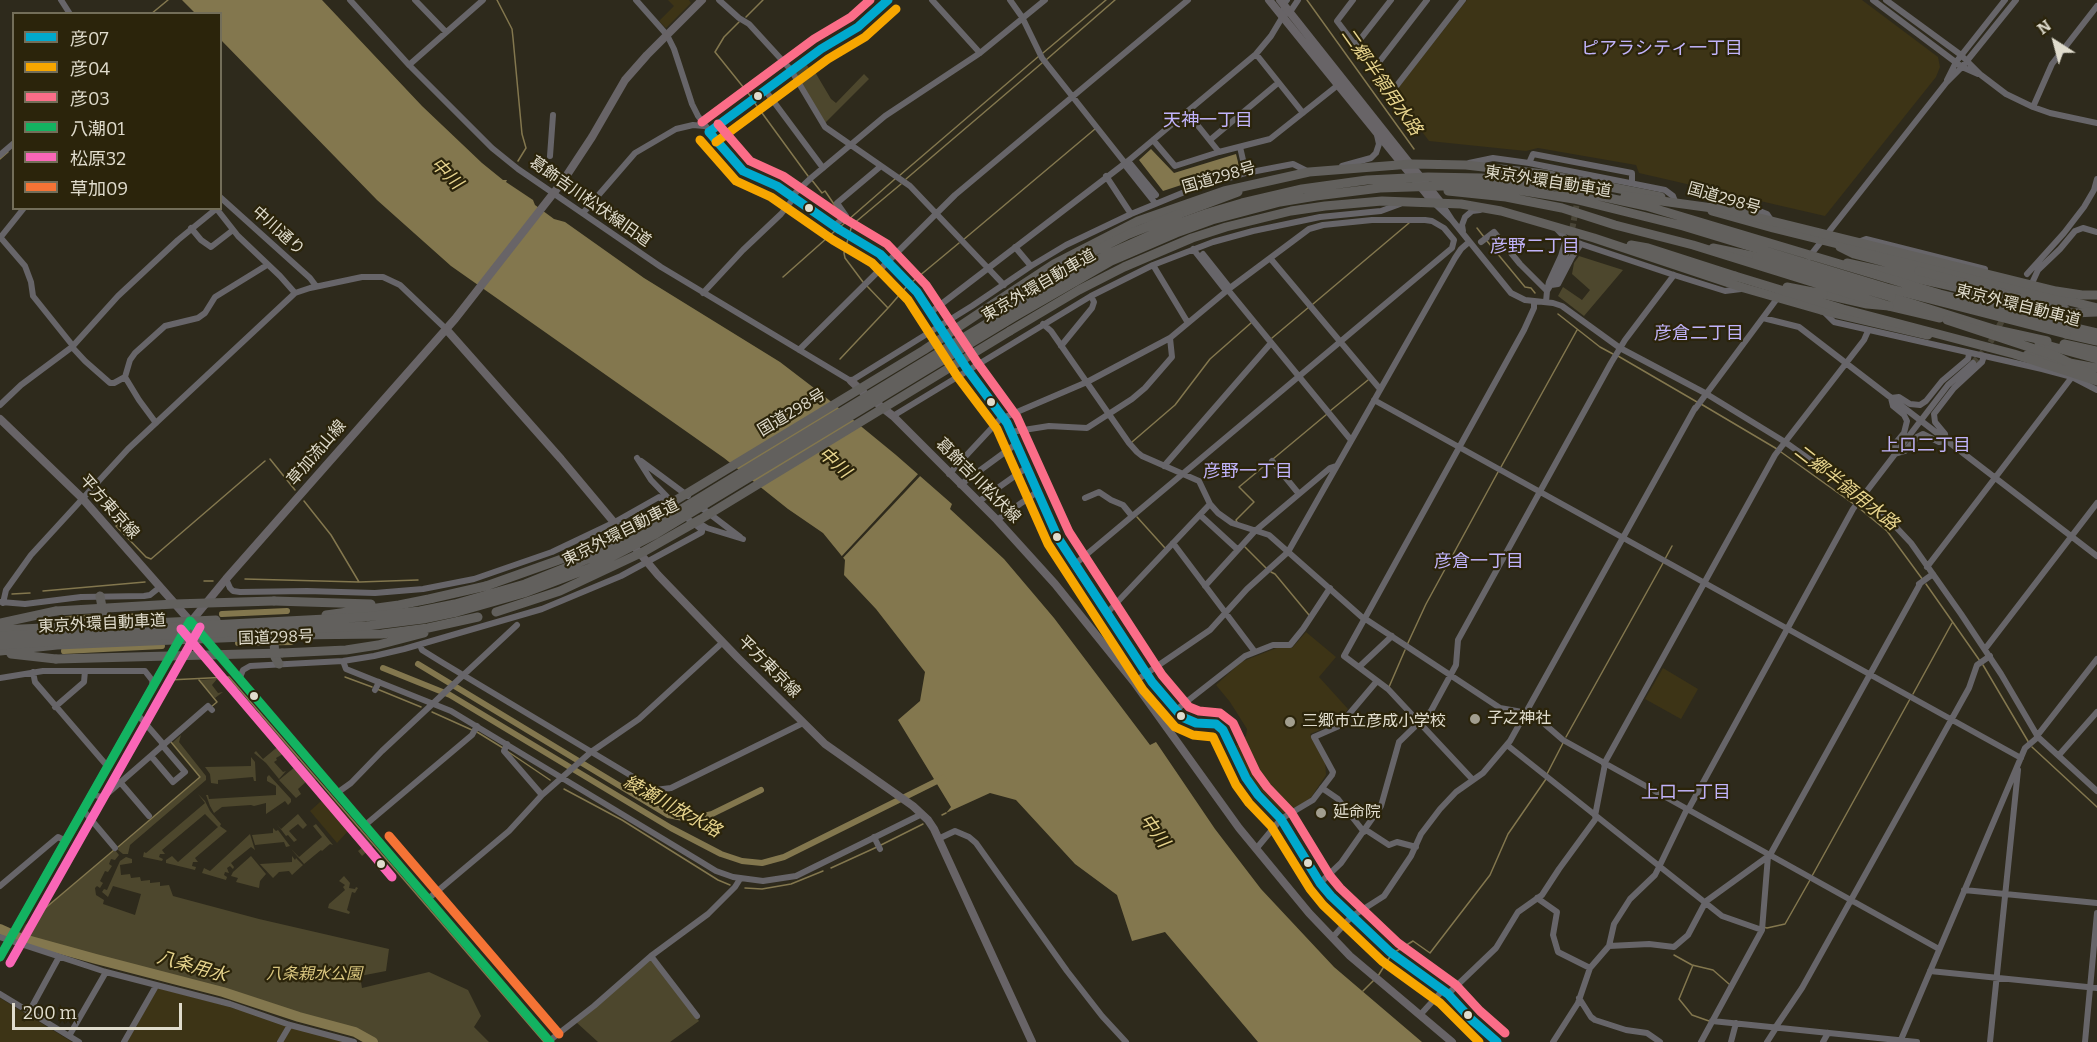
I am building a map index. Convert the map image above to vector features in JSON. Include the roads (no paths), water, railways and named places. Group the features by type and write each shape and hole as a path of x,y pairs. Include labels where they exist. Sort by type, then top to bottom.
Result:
{"highway":[{"name":"国道298号","path":"0,630 328,615 399,605 486,586 573,555 653,514 924,350 1054,264 1138,221 1224,191 1309,172 1411,164 1466,165 1544,174 1675,201 2097,310"},
{"path":"942,351 1019,296 1065,267 1129,234 1283,176"},
{"name":"東京外環自動車道","path":"0,636 364,617 420,611 492,595 561,571 634,536 1050,286 1118,249 1180,223 1263,197 1337,184 1428,177 1516,181 1590,193 1646,206 2067,330 2097,341"},
{"name":"東京外環自動車道","path":"0,645 367,626 446,615 524,593 590,568 656,534 1014,317 1111,261 1212,220 1280,202 1349,191 1407,186 1471,185 1584,201 1683,226 1887,288 2067,330 2097,333"},
{"path":"1349,191 1454,191 1506,197 1562,208 1615,225 2097,359"},
{"path":"1590,193 1727,210 2037,287 2097,296"},
{"name":"国道298号","path":"0,652 56,659 346,650 378,645 560,591 643,552 701,519 1010,331 1079,290 1124,267 1192,238 1226,227 1291,211 1325,206 1382,201 1437,203 1501,211 1553,225 1744,288 1821,310 1916,333 2097,368"},
{"path":"1594,238 1648,248 1724,272 1799,290 1868,304 1890,301 2056,356 2075,365 2096,384"},
{"path":"1824,240 1854,254 2067,310 2097,310"},
{"path":"1824,260 1901,274 2059,312 2080,314 2097,310"},
{"path":"1735,274 1834,306 2002,350 2096,384"},
{"path":"1947,320 2097,351"},
{"path":"100,596 105,624"},
{"name":"国道298号","path":"0,623 56,611 174,604 274,601 360,604 434,598"},
{"name":"国道298号","path":"0,652 57,645 327,633 382,634 428,628 478,617"},
{"path":"271,636 274,642 275,657 279,664"}],"main road":[{"name":"草加流山線","path":"0,957 190,621 446,329 553,194 586,147 625,80 702,0"},
{"path":"1269,0 1286,14 1411,164 1437,203"},
{"path":"1283,1 1286,14 1338,85 1401,165 1437,203"},
{"name":"平方東京線","path":"446,329 561,459 647,563 802,723 825,744 922,814 934,829 1032,1042"},
{"name":"葛飾吉川松伏線","path":"851,381 893,416 997,520 1055,584 1134,682 1256,849 1286,887 1332,938 1452,1042"},
{"name":"平方東京線","path":"0,419 82,498 190,621"}],"street":[{"name":"葛飾吉川松伏線旧道","path":"350,0 409,65 492,148 518,169 703,293 851,381"},
{"path":"415,0 446,32"},
{"path":"409,65 483,0"},
{"path":"636,0 667,35 674,49 692,105 707,129 743,171 771,183 880,254 916,292 967,369 1003,417 1058,538 1146,674 1176,710 1188,720 1220,726 1246,778 1258,795 1281,819 1320,883 1351,917 1395,956 1445,992 1497,1042"},
{"path":"719,0 748,24 791,70 825,127 910,186 1004,285"},
{"path":"707,129 831,42 858,27 888,0"},
{"path":"932,0 980,52"},
{"path":"1010,0 1022,17 1042,58 1072,98 1156,195"},
{"path":"703,293 823,168 885,116 980,52 1045,0"},
{"path":"799,350 955,195 1188,0"},
{"path":"931,312 1126,162 1256,54 1298,0"},
{"path":"1353,0 1337,21 1390,91 1394,89 1463,0"},
{"path":"1355,46 1391,0"},
{"path":"1373,70 1427,0"},
{"path":"1873,0 1962,67 1981,75"},
{"path":"1886,0 1968,61 1981,75 2006,94 2032,108 2097,123"},
{"path":"1946,83 1956,62 2005,0"},
{"path":"1332,938 1351,917 1384,896 1416,848 1421,834 1445,803 1494,762 1507,745 1705,393 1946,83 1968,61 2016,0"},
{"path":"2032,108 2052,64 2097,6"},
{"path":"1256,54 1303,113"},
{"path":"1210,140 1278,82"},
{"path":"1153,140 1174,166 1270,139 1338,85"},
{"path":"765,90 823,168"},
{"path":"1187,112 1219,152"},
{"path":"550,156 553,115"},
{"path":"583,213 635,153 680,127 693,124 707,129"},
{"path":"1327,170 1371,158 1376,153 1379,144 1377,135"},
{"path":"0,155 12,145"},
{"path":"1240,147 1246,173"},
{"path":"1528,163 1533,154 1632,173 1632,182"},
{"path":"1466,165 1493,158 1528,163 1669,191 1675,201"},
{"path":"1126,162 1155,203"},
{"path":"851,381 1066,245 1155,203 1246,173 1293,164 1309,172"},
{"path":"834,226 846,216 837,203 881,166"},
{"path":"1106,176 1131,214"},
{"path":"2027,274 2084,207 2094,190 2097,179"},
{"name":"中川通り","path":"222,198 316,286"},
{"path":"893,416 967,369 1091,296 1153,265 1193,249 1253,231 1320,217 1381,211 1404,202"},
{"path":"1437,203 1506,289 1518,297 1534,302 1553,303 1569,311 1620,348 1705,393 1785,442 1878,508 1899,528 1990,656 2038,737 2097,791"},
{"path":"22,210 0,237 25,266 33,296 85,361 110,383 125,377"},
{"path":"0,405 21,385 73,347 118,296 191,228 215,210"},
{"path":"217,210 233,230 295,293"},
{"path":"1463,234 1463,220 1472,211 1501,211"},
{"path":"949,474 1003,417 1087,382 1170,338 1228,290 1309,229 1348,222 1401,220 1432,221 1444,228 1454,240 1452,248 1074,565"},
{"path":"1553,225 1566,239 1674,275 1725,291 1744,288"},
{"path":"191,228 212,248 233,230"},
{"path":"2033,281 2038,270 2075,231 2083,228 2097,232"},
{"path":"1481,242 1494,232 1520,264 1549,288"},
{"path":"1849,245 1866,238 2070,292 2097,296"},
{"path":"1546,302 1549,282 1566,239"},
{"path":"1134,682 1210,630 1227,614 1247,589 1288,552 1448,271 1461,249 1469,242"},
{"path":"1549,288 1558,284 1581,244"},
{"path":"1016,247 1031,266"},
{"path":"1549,288 1562,266 1569,247"},
{"path":"1193,249 1351,440"},
{"path":"1203,254 1228,290"},
{"path":"1270,258 1380,389"},
{"path":"1438,259 1448,271"},
{"path":"156,423 125,377 126,369 135,352 170,324 198,318 205,313 215,297 267,265"},
{"path":"1153,265 1188,323"},
{"path":"1320,883 1341,863 1381,806 1398,744 1431,711 1456,665 1458,640 1611,363 1674,275"},
{"path":"160,587 150,595 100,596 25,604 2,603 6,590 31,555 128,449 295,293 316,286 368,276 383,277 400,285 446,329"},
{"path":"1061,346 1092,308 1094,302 1091,296"},
{"path":"1473,780 1388,689 1344,656 1524,330 1534,308 1534,302"},
{"path":"1821,310 1834,322 2096,384"},
{"path":"1763,318 1799,327 2097,556"},
{"path":"1043,324 1137,452 1199,481 1210,504 1218,513 1232,523 1269,535 1364,618 1500,708 1533,714 1563,740 1939,950"},
{"path":"1420,1015 1496,948 1518,912 1542,895 1596,817 1605,764 1775,455 1864,340 1868,331"},
{"path":"1011,432 1049,426 1087,428 1145,388 1172,357 1170,338"},
{"path":"1164,466 1271,343"},
{"path":"1891,398 1899,397 1910,404 1920,405 1968,358 1969,354"},
{"path":"1946,441 1945,434 1935,422 1934,414 1954,388 1982,362 1984,356"},
{"path":"1553,1042 1580,998 1590,968 1609,946 1614,924 1630,899 1655,875 1687,810 1862,496 1948,385 1973,363"},
{"path":"1927,567 2072,377"},
{"path":"1891,398 1893,406 1904,415 1907,421 1904,433 1894,445 1895,454"},
{"path":"1374,400 2020,759"},
{"path":"1895,454 1905,452 1917,437 1923,434 1939,442 1946,441"},
{"path":"960,485 1016,444"},
{"path":"637,458 743,539 707,528 680,513 651,480 637,458"},
{"path":"1272,462 1299,494"},
{"path":"1205,586 1255,531 1330,468 1337,466"},
{"path":"978,502 1026,468"},
{"path":"997,520 1037,492"},
{"path":"1085,498 1099,492 1123,505 1132,516"},
{"path":"226,579 233,591 240,592 375,593 423,589 474,579 552,552 613,523 659,497 702,530 647,563 603,585 542,609 420,645 343,661 246,667 239,680"},
{"path":"1985,649 2097,503"},
{"path":"1107,613 1210,504"},
{"path":"1200,514 1237,549"},
{"path":"1173,543 1255,652"},
{"path":"1701,1042 1762,930 1769,855 1920,584 1932,574"},
{"path":"1176,710 1245,656 1273,645 1290,645 1330,588"},
{"path":"190,621 550,1041 651,956 708,914 728,895 740,879"},
{"path":"337,793 351,783 518,625"},
{"path":"1359,667 1392,636"},
{"path":"428,899 509,831 542,795 591,752 639,718 723,642"},
{"path":"420,645 422,650 461,677 647,786 661,791 802,723"},
{"path":"1767,1042 1802,988 1969,688 1977,665 1990,656"},
{"path":"1900,1041 2026,746 2038,737 2097,659"},
{"path":"343,661 346,669 377,687 434,703 506,747 565,776 651,837 716,871 740,879 764,881 796,876 922,814"},
{"path":"56,707 84,682 85,671"},
{"path":"0,678 33,672 145,671 152,680 153,689"},
{"path":"33,672 34,682 108,767"},
{"path":"1256,849 1281,819 1311,802 1333,772 1314,737 1334,729 1346,720 1377,681"},
{"path":"92,794 101,797 208,706 212,710"},
{"path":"2059,755 2097,712"},
{"path":"138,715 185,772 173,782 151,756"},
{"path":"364,826 475,729"},
{"path":"1507,745 1722,916 1762,930"},
{"path":"506,747 542,795"},
{"path":"1990,1042 2020,759"},
{"path":"120,782 149,816"},
{"path":"1322,788 1338,799 1365,831 1389,845 1397,842 1416,848"},
{"path":"83,810 115,848"},
{"path":"938,839 955,831 976,843 1060,962 1125,1042"},
{"path":"0,886 58,837 66,841"},
{"path":"874,837 880,849"},
{"path":"1609,946 1649,944 1674,947 1688,935 1705,902 1769,855"},
{"path":"1964,890 2097,903"},
{"path":"1537,898 1557,912 1554,935 1558,952 1590,968"},
{"path":"2085,1042 2093,988 2097,913"},
{"path":"0,937 106,972 230,1004 290,1025 354,1042"},
{"path":"651,956 697,1016"},
{"path":"29,1012 59,957"},
{"path":"1930,971 2093,988"},
{"path":"69,1036 106,972"},
{"path":"124,1042 156,986"},
{"path":"0,994 80,1042"},
{"path":"1580,998 1595,1020 1626,1030 1647,1033 1655,1041"},
{"path":"1712,1021 1917,1042"},
{"path":"1731,1042 1736,1023"},
{"path":"280,1042 290,1025"},
{"path":"1823,1042 1828,1033"}],"water":[{"name":"中川","path":"182,0 322,0 422,106 482,163 533,200 535,205 554,219 565,222 644,278 780,362 814,388 818,387 818,391 952,504 950,509 1004,559 1054,618 1150,745 1156,742 1215,829 1261,889 1334,967 1422,1042 1258,1042 1165,932 1132,941 1117,895 1075,864 1016,800 990,793 946,813 951,807 898,720 920,701 925,672 876,609 844,575 845,560 823,533 788,509 724,458 451,266 377,200 222,41 222,12 194,12"},
{"path":"1151,149 1174,173 1236,154 1239,166 1163,191 1139,160"}],"waterway":[{"path":"153,12 168,0"},
{"path":"497,0 512,29 522,134 526,148 518,161"},
{"path":"746,17 763,0"},
{"path":"1043,53 1106,0"},
{"path":"1046,60 1115,0"},
{"name":"二郷半領用水路","path":"1307,0 1414,149"},
{"path":"739,22 724,37 715,52 752,98"},
{"path":"899,176 1039,56"},
{"path":"906,179 1042,63"},
{"path":"754,102 808,176"},
{"path":"963,240 1095,129"},
{"path":"0,159 8,152"},
{"path":"811,179 822,193 825,191 838,210"},
{"path":"840,227 895,179"},
{"path":"850,232 852,225 901,184"},
{"path":"1313,304 1409,223"},
{"name":"二郷半領用水路","path":"1477,228 1484,237"},
{"path":"783,277 836,230"},
{"path":"848,239 845,258 863,282"},
{"name":"二郷半領用水路","path":"1487,241 1525,287 1531,288 1535,293"},
{"path":"912,282 959,243"},
{"path":"840,359 888,308 866,285"},
{"path":"888,308 908,285"},
{"path":"1272,338 1309,307"},
{"name":"二郷半領用水路","path":"1558,314 1600,347 1613,354"},
{"path":"1132,442 1175,405 1210,359 1251,323"},
{"path":"1501,467 1577,330"},
{"name":"二郷半領用水路","path":"1618,356 1697,402"},
{"path":"1330,411 1368,380"},
{"name":"二郷半領用水路","path":"1701,404 1777,449"},
{"path":"1273,459 1327,414"},
{"name":"二郷半領用水路","path":"1781,452 1855,505"},
{"path":"270,459 295,490"},
{"path":"100,487 125,519 116,526 146,557 151,559 265,461"},
{"path":"1237,522 1236,520 1254,502 1239,487 1269,462"},
{"path":"1407,645 1426,604 1498,472"},
{"path":"304,501 331,535 359,582"},
{"name":"二郷半領用水路","path":"1859,508 1887,531 1923,580"},
{"path":"1137,517 1165,548"},
{"path":"1665,559 1672,546"},
{"path":"1245,547 1267,569"},
{"path":"1566,737 1663,563"},
{"path":"1271,572 1309,615"},
{"path":"245,579 359,582 418,580"},
{"path":"204,581 213,581"},
{"path":"43,591 145,582"},
{"name":"二郷半領用水路","path":"1926,584 1980,661"},
{"path":"12,594 30,593"},
{"name":"綾瀬川放水路","path":"222,614 287,611"},
{"name":"綾瀬川放水路","path":"121,617 163,615"},
{"name":"綾瀬川放水路","path":"67,619 97,617"},
{"path":"1913,694 1952,623"},
{"name":"綾瀬川放水路","path":"238,643 291,642"},
{"name":"綾瀬川放水路","path":"64,651 162,646"},
{"path":"1389,687 1405,650"},
{"name":"綾瀬川放水路","path":"418,664 668,815 688,819 712,814 761,790"},
{"name":"二郷半領用水路","path":"1983,665 2029,743"},
{"name":"綾瀬川放水路","path":"383,668 450,695 671,828 721,854 742,861 762,863 784,857 943,778"},
{"path":"169,680 229,677 544,1042"},
{"path":"345,677 372,687"},
{"path":"199,680 217,702 211,707"},
{"path":"377,689 421,707"},
{"path":"1812,876 1910,699"},
{"path":"432,712 472,730"},
{"path":"477,732 503,748"},
{"path":"1547,774 1564,741"},
{"path":"118,847 200,777 171,742"},
{"name":"二郷半領用水路","path":"2032,747 2097,807"},
{"path":"507,751 550,780"},
{"path":"1395,952 1413,941 1430,953 1490,875 1508,834 1546,779"},
{"path":"564,789 622,820 718,880 730,885"},
{"path":"942,815 946,813"},
{"path":"881,845 923,824"},
{"path":"831,868 877,847"},
{"path":"30,921 114,850"},
{"path":"745,888 762,889 791,884 823,871"},
{"path":"1763,927 1785,924 1810,880"},
{"name":"八条用水","path":"0,929 20,938 223,992 299,1017 355,1032 373,1042"},
{"path":"1378,976 1391,955"},
{"path":"1674,955 1692,965 1713,970 1729,984"},
{"path":"1693,965 1679,999 1692,1015 1709,1021"},
{"path":"1363,991 1375,979"}],"tunnel":[{"path":"1569,247 1578,197"},
{"path":"1973,363 1989,345 2014,298"}],"place":[{"name":"子之神社","path":"1475,719"},
{"name":"三郷市立彦成小学校","path":"1290,722"},
{"name":"延命院","path":"1321,813"}],"district":[{"name":"ピアラシティ一丁目","path":"1662,49"},
{"name":"天神一丁目","path":"1208,121"},
{"name":"彦野二丁目","path":"1535,247"},
{"name":"彦倉二丁目","path":"1699,334"},
{"name":"上口二丁目","path":"1926,446"},
{"name":"彦野一丁目","path":"1248,472"},
{"name":"彦倉一丁目","path":"1479,562"},
{"name":"上口一丁目","path":"1686,793"}],"park label":[{"name":"八条親水公園","path":"314,975"}]}
